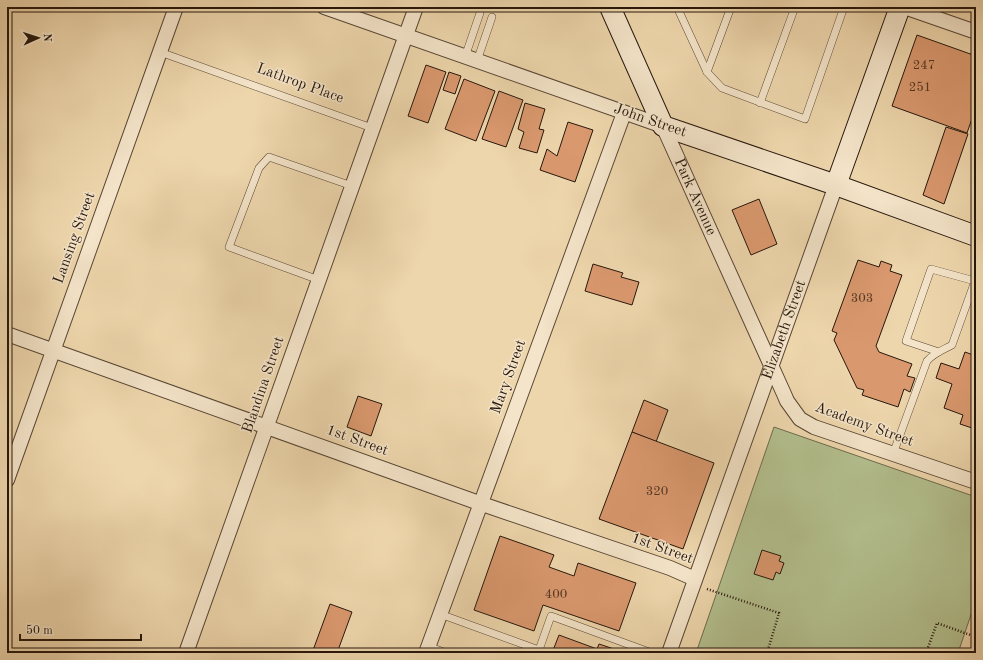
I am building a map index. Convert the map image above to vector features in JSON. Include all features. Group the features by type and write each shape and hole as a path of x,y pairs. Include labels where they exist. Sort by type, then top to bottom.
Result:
{"street":[{"name":"Lansing Street","path":"7,480 176,7"},
{"name":"John Street","path":"324,7 624,113 836,185 976,236"},
{"path":"372,128 416,7"},
{"name":"Park Avenue","path":"610,7 771,364"},
{"name":"Elizabeth Street","path":"669,653 771,364 900,7"},
{"path":"904,7 976,32"},
{"name":"Mary Street","path":"427,650 482,504 624,113"},
{"name":"Blandina Street","path":"186,653 372,128"},
{"name":"1st Street","path":"7,334 482,504 670,568 694,581"},
{"name":"Academy Street","path":"771,364 787,401 800,419 814,427 976,482"}],"lane":[{"path":"706,72 731,7"},
{"path":"760,102 795,7"},
{"path":"680,9 706,72 722,88 805,119 844,7"},
{"path":"471,59 480,13"},
{"path":"471,59 492,17"},
{"name":"Lathrop Place","path":"160,52 372,128"},
{"path":"319,280 229,247 259,168 269,157 352,186"},
{"path":"893,454 926,361 931,356 939,352 952,344 975,279 931,269 906,341 939,352"},
{"path":"440,614 539,650 551,616 652,653"},
{"path":"427,650 446,653"}],"path":[{"path":"694,581 779,613 767,653"},
{"path":"926,653 937,623 976,637"}],"green space":[{"path":"774,427 976,497 976,600 958,653 696,653"}],"building":[{"path":"958,7 976,7 976,13"},
{"path":"917,35 976,56 976,107 967,133 892,106"},
{"path":"426,65 446,72 428,123 408,116"},
{"path":"449,72 461,76 455,94 443,90"},
{"path":"464,79 495,91 476,141 445,129"},
{"path":"499,91 523,100 506,147 482,139"},
{"path":"525,103 545,109 539,129 544,130 537,153 519,148 524,132 518,129"},
{"path":"568,122 593,130 575,182 540,170 547,149 557,156"},
{"path":"946,127 968,134 944,204 923,195"},
{"path":"759,199 777,244 751,255 732,210"},
{"path":"858,260 879,267 881,261 892,265 890,271 902,275 876,346 879,352 912,364 907,376 915,378 910,392 904,389 898,407 862,395 864,390 857,388 834,340 837,333 832,331"},
{"path":"593,264 623,273 621,277 639,282 632,305 585,291"},
{"path":"965,352 976,356 976,420 972,428 960,424 963,415 944,408 952,384 936,378 941,363 959,369"},
{"path":"358,396 382,404 371,436 347,427"},
{"path":"644,400 668,410 656,442 632,432"},
{"path":"632,432 714,463 683,549 599,519"},
{"path":"500,536 554,555 549,567 574,576 578,563 636,583 619,631 543,605 534,631 474,610"},
{"path":"762,550 781,556 779,561 784,563 780,574 776,572 773,580 754,574"},
{"path":"330,604 352,612 337,653 312,653"},
{"path":"559,635 597,649 599,644 626,653 552,653"}]}
